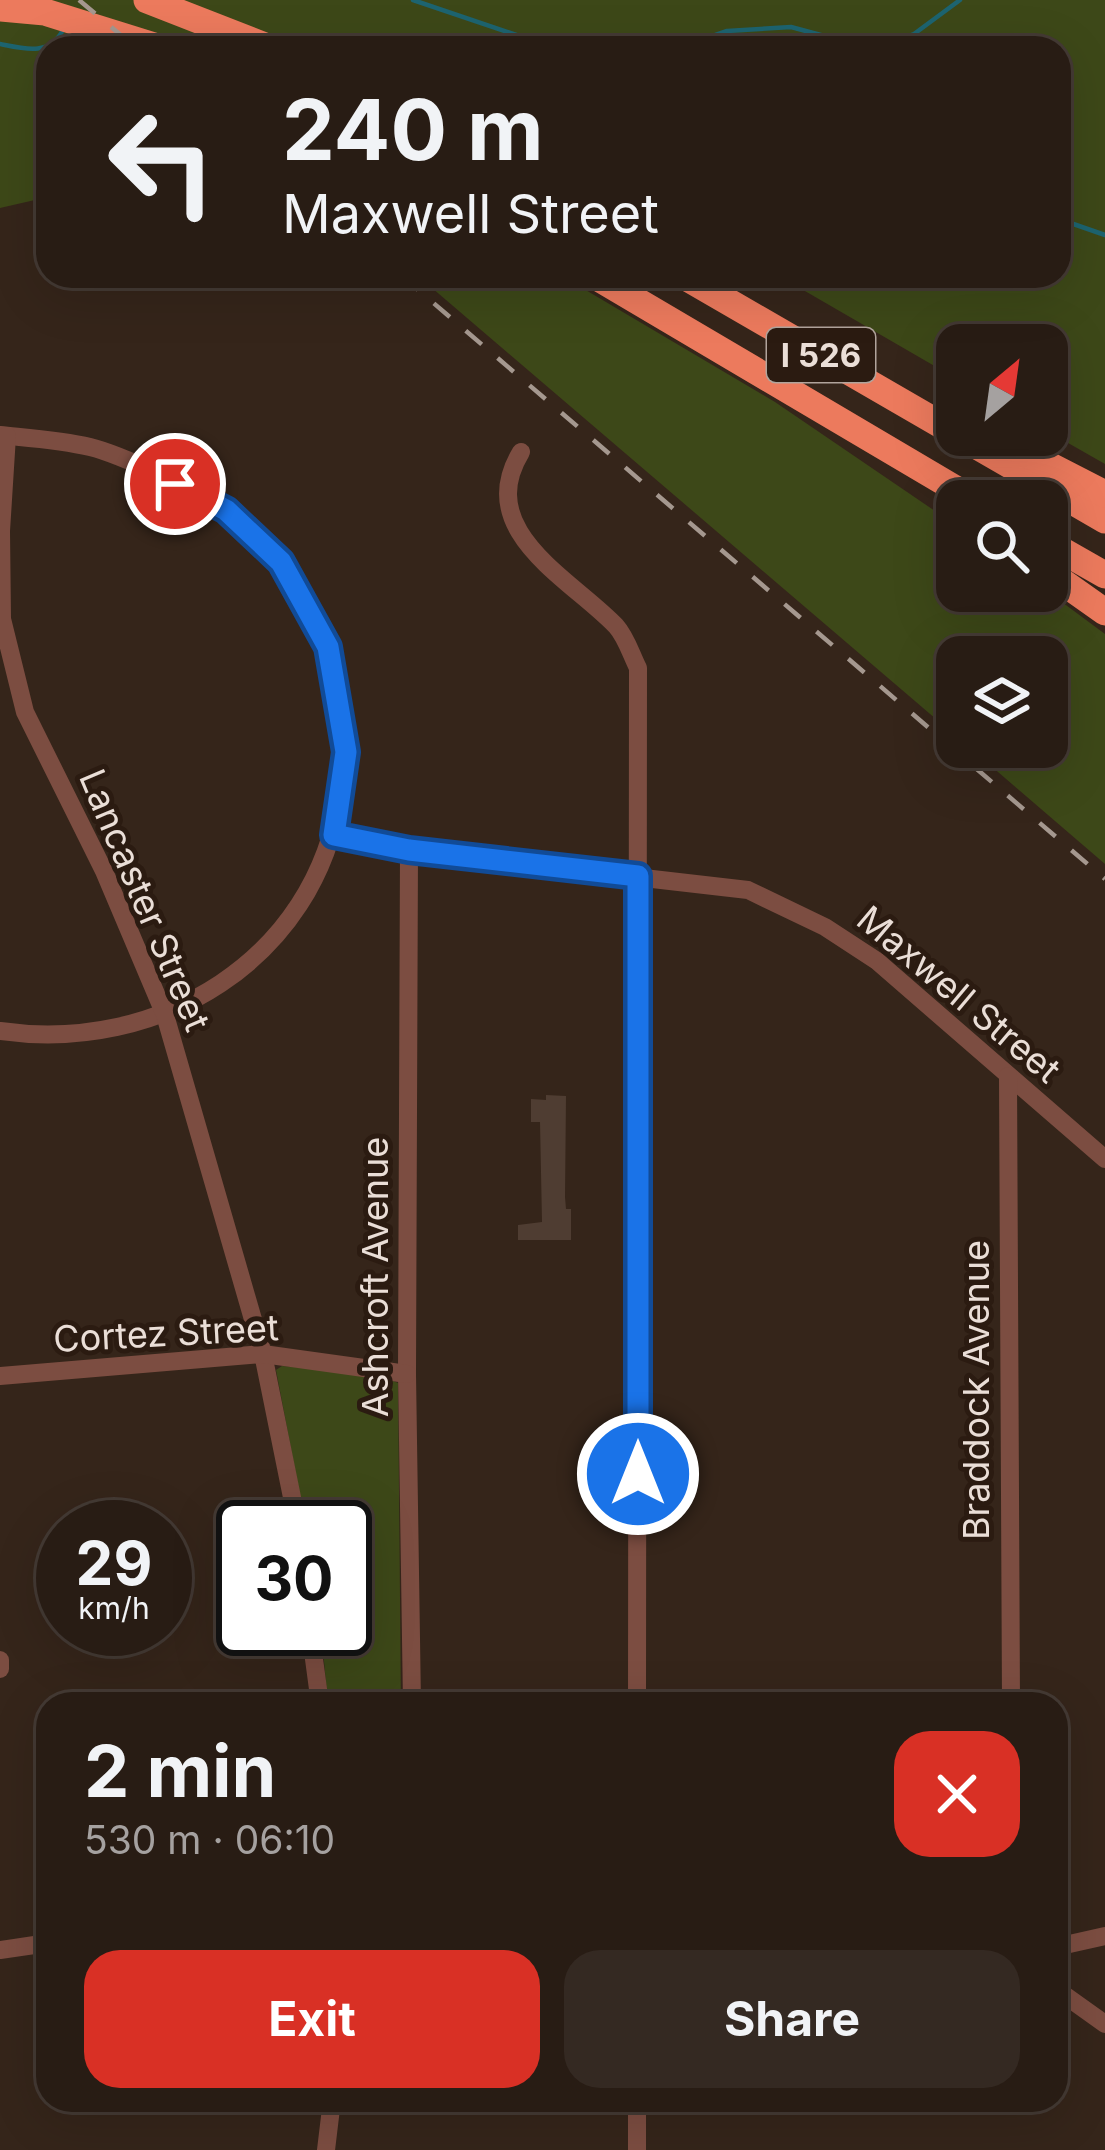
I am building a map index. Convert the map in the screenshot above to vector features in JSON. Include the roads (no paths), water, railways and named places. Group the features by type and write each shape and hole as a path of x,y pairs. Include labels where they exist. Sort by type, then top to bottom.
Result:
{"highway":[{"path":"147,0 239,36"},
{"path":"0,8 44,12 121,36"},
{"name":"I 526","path":"615,288 939,480"},
{"name":"I 526","path":"705,288 936,422"},
{"path":"797,341 936,409"},
{"path":"826,415 936,492"},
{"name":"I 526","path":"994,456 1105,520"},
{"path":"1031,456 1105,494"},
{"path":"1068,554 1105,575"},
{"path":"1068,586 1105,612"}],"street":[{"path":"0,1030 39,1036 126,1026 165,1016 252,963 289,921 316,876 334,835 346,752 328,647 281,562 226,510 92,447 3,436"},
{"name":"Lancaster Street","path":"3,436 2,619 25,712 104,871 165,1016 263,1354 293,1500"},
{"path":"521,452 512,467 508,491 515,524 528,548 620,629 638,668 638,1692"},
{"name":"Maxwell Street","path":"334,835 409,850 748,890 825,927 877,961 1105,1159"},
{"name":"Ashcroft Avenue","path":"409,850 407,1374 412,1692"},
{"name":"Braddock Avenue","path":"1008,1076 1011,1692"},
{"name":"Cortez Street","path":"0,1376 263,1354 407,1374"},
{"path":"314,1656 318,1692"},
{"path":"1068,1944 1105,1936"},
{"path":"0,1950 36,1945"},
{"path":"1068,1998 1105,2024"},
{"path":"326,2150 331,2112"},
{"path":"637,2112 637,2150"}],"waterway":[{"path":"413,0 520,36"},
{"path":"908,36 960,0"},
{"path":"713,36 791,27 824,36"},
{"path":"58,36 63,30"},
{"path":"0,44 36,48"},
{"path":"1071,223 1105,235"}],"railway":[{"path":"79,0 122,36"},
{"path":"416,288 1105,879"}]}
